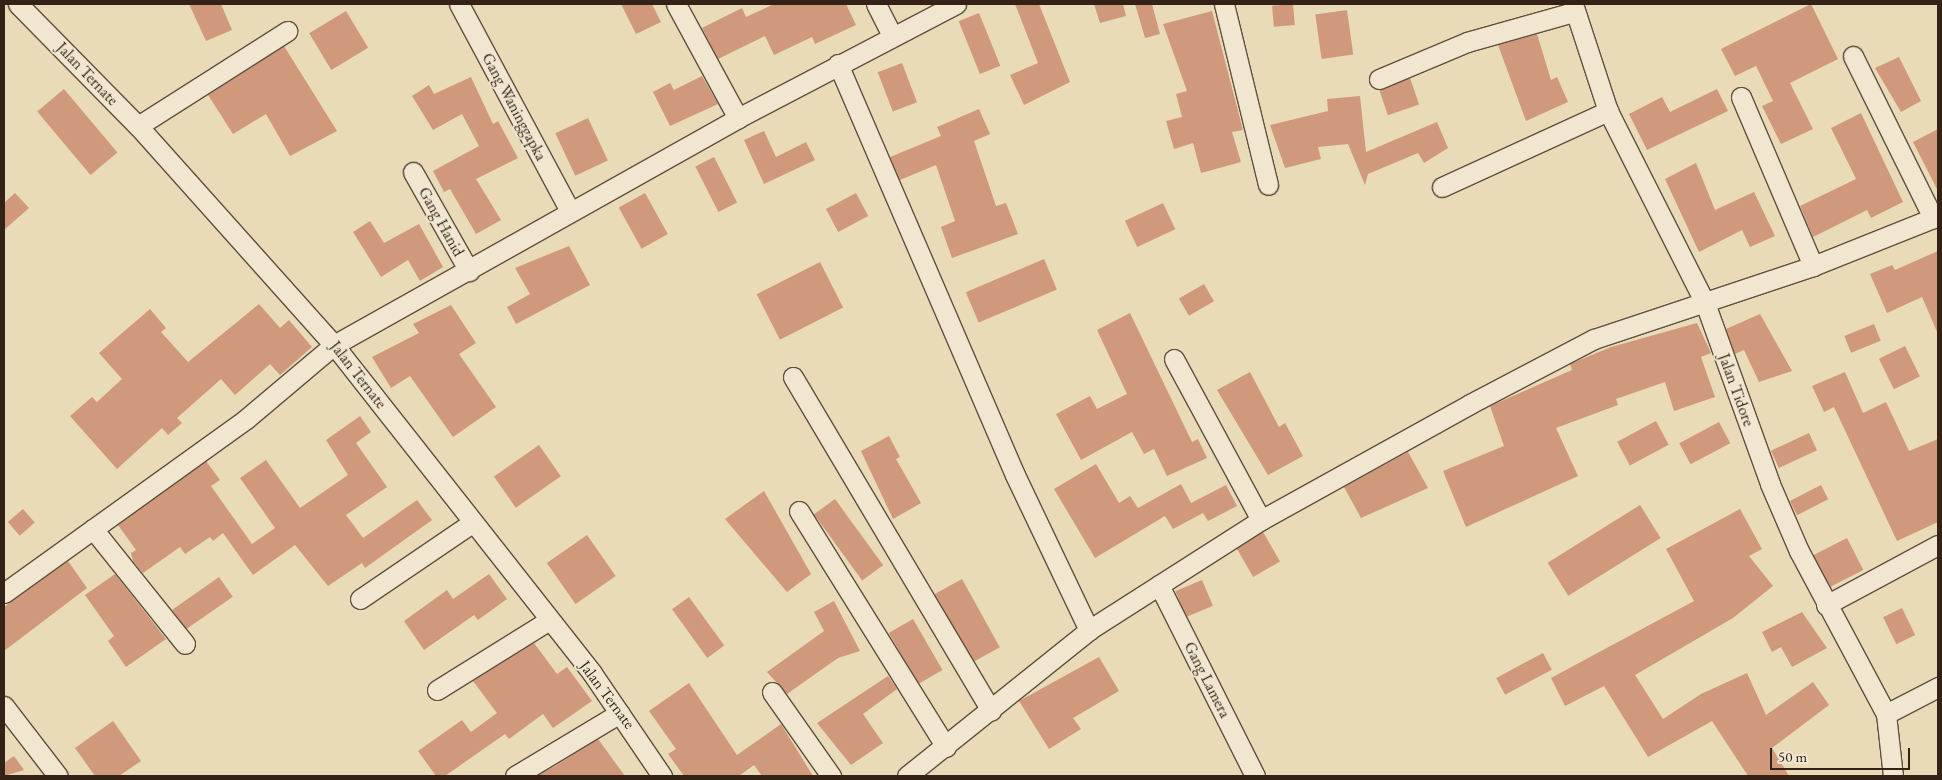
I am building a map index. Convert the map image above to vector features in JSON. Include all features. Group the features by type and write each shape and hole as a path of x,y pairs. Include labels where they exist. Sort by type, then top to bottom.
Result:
{"street":[{"name":"Jalan Ternate","path":"18,4 138,126 334,344 620,712 662,776"},
{"name":"Gang Waninggapka","path":"459,4 570,210"},
{"path":"676,4 738,118"},
{"path":"876,4 892,36"},
{"path":"4,593 246,419 334,344 469,271 570,210 738,118 838,64 956,4"},
{"path":"1224,4 1268,185"},
{"path":"1379,79 1467,42 1574,8"},
{"name":"Jalan Tidore","path":"1574,8 1608,111 1705,303 1770,484 1826,605 1886,714 1893,776"},
{"path":"138,126 287,31"},
{"path":"907,776 991,711 1089,630 1158,585 1261,520 1576,347 1813,266 1935,217 1853,56"},
{"path":"838,64 1015,475 1089,630"},
{"path":"1740,97 1813,266"},
{"path":"1442,187 1608,111"},
{"name":"Gang Hanid","path":"414,172 469,271"},
{"path":"1174,358 1261,520"},
{"path":"793,376 991,711"},
{"path":"799,511 946,747"},
{"path":"360,599 472,523"},
{"path":"93,529 185,644"},
{"path":"1826,605 1938,545"},
{"name":"Gang Lamera","path":"1158,585 1254,776"},
{"path":"437,690 548,621"},
{"path":"1886,714 1938,686"},
{"path":"772,692 830,776"},
{"path":"4,706 58,776"},
{"path":"514,776 620,712"}],"building":[{"path":"189,4 221,4 232,30 206,41"},
{"path":"621,4 652,4 661,22 636,34"},
{"path":"774,4 846,4 856,25 815,44 812,37 774,55 765,36 718,59 702,28 742,8 746,17"},
{"path":"1015,4 1039,4 1070,82 1024,105 1010,75 1038,63"},
{"path":"1094,4 1123,4 1126,16 1100,23"},
{"path":"1135,4 1152,4 1160,34 1145,38"},
{"path":"1293,4 1295,25 1274,27 1272,6"},
{"path":"1811,4 1838,59 1790,83 1813,129 1781,144 1762,106 1773,101 1756,66 1735,76 1721,49"},
{"path":"1347,10 1353,55 1322,59 1315,14"},
{"path":"346,11 368,48 331,70 309,33"},
{"path":"1212,11 1243,130 1232,132 1241,162 1201,173 1193,143 1174,149 1166,121 1182,117 1176,94 1187,91 1163,24"},
{"path":"979,13 1000,66 980,74 959,21"},
{"path":"1537,34 1551,80 1557,77 1568,102 1526,121 1498,45"},
{"path":"284,46 337,131 290,156 266,114 233,134 208,95"},
{"path":"1899,57 1921,101 1901,112 1875,68"},
{"path":"902,63 917,102 893,112 878,72"},
{"path":"702,76 718,104 670,126 653,92 670,83 674,90"},
{"path":"471,77 493,124 498,121 518,158 476,179 501,220 476,234 450,189 444,192 433,171 479,146 462,114 433,130 412,96 429,85 434,94"},
{"path":"1410,78 1419,104 1388,115 1379,89"},
{"path":"64,89 117,153 91,175 37,111"},
{"path":"1717,89 1728,111 1647,150 1629,114 1662,97 1670,112"},
{"path":"1360,96 1366,152 1437,122 1448,148 1424,163 1418,153 1368,174 1365,185 1348,144 1318,147 1321,159 1285,168 1270,125 1328,111 1327,99"},
{"path":"979,109 990,134 974,141 996,206 1006,203 1018,234 952,258 941,227 955,221 936,165 900,180 890,157 941,136 937,127"},
{"path":"1861,113 1903,202 1871,218 1867,210 1813,237 1800,206 1856,179 1831,128"},
{"path":"588,118 608,161 575,176 555,133"},
{"path":"1938,129 1938,191 1913,142"},
{"path":"764,131 776,157 806,142 815,160 764,184 744,140"},
{"path":"714,157 737,202 718,212 695,167"},
{"path":"1696,163 1715,210 1754,192 1775,236 1750,247 1742,230 1699,252 1665,179"},
{"path":"15,193 29,208 4,230 4,203"},
{"path":"645,193 668,234 642,249 619,208"},
{"path":"856,193 868,216 838,232 826,209"},
{"path":"1163,203 1175,229 1137,247 1125,221"},
{"path":"370,221 384,243 419,224 443,267 420,281 408,260 381,277 353,232"},
{"path":"569,246 590,285 516,324 507,307 530,294 515,268"},
{"path":"1938,251 1938,334 1922,297 1887,313 1870,274 1892,265 1895,270"},
{"path":"1044,259 1057,289 979,323 966,292"},
{"path":"820,262 843,307 780,340 757,294"},
{"path":"1204,284 1214,301 1189,316 1179,298"},
{"path":"259,304 280,328 289,320 312,347 280,375 270,364 235,395 221,379 177,418 182,423 168,435 162,428 117,469 70,416 92,397 97,402 122,379 99,353 150,309 166,328 161,332 188,362"},
{"path":"451,305 476,343 459,354 496,407 453,437 410,376 391,388 372,357 419,333 413,324"},
{"path":"1130,313 1192,442 1198,439 1207,458 1167,476 1154,449 1144,454 1132,432 1081,460 1056,414 1090,396 1097,409 1127,394 1097,330"},
{"path":"1760,314 1792,371 1759,382 1744,350 1735,354 1726,329"},
{"path":"1697,323 1711,353 1701,357 1715,397 1674,411 1665,382 1616,399 1618,405 1556,428 1578,476 1466,527 1443,471 1504,446 1490,406 1572,370 1570,364 1611,347"},
{"path":"1874,324 1881,341 1851,353 1844,336"},
{"path":"1905,346 1920,377 1894,389 1879,359"},
{"path":"1250,372 1279,427 1285,423 1303,456 1268,475 1217,390"},
{"path":"1845,372 1863,413 1886,402 1909,451 1938,439 1938,522 1897,541 1834,407 1824,412 1812,386"},
{"path":"360,416 371,432 356,443 387,487 346,515 363,538 417,500 432,520 365,568 362,563 328,586 295,545 253,575 223,533 213,541 210,537 185,554 180,547 143,573 133,561 131,553 136,550 118,525 206,461 220,480 211,486 252,544 275,528 240,478 266,460 300,508 348,475 326,440"},
{"path":"1656,421 1669,445 1630,465 1617,442"},
{"path":"1719,422 1730,443 1691,464 1679,443"},
{"path":"1809,433 1817,450 1779,468 1771,451"},
{"path":"889,436 900,457 896,459 921,503 893,519 861,451"},
{"path":"539,445 561,476 516,508 494,477"},
{"path":"1408,452 1428,488 1361,518 1344,487"},
{"path":"1096,464 1119,503 1130,496 1138,508 1181,484 1191,503 1226,485 1237,506 1208,521 1203,513 1173,529 1165,516 1095,558 1054,489"},
{"path":"1821,485 1828,499 1797,515 1790,501"},
{"path":"764,491 811,574 787,592 725,519"},
{"path":"835,499 883,565 862,581 814,514"},
{"path":"1640,505 1661,538 1568,596 1548,563"},
{"path":"23,509 35,523 20,536 8,522"},
{"path":"1740,509 1762,549 1749,556 1773,586 1733,618 1635,675 1663,719 1701,694 1747,673 1766,715 1813,682 1829,705 1772,748 1789,776 1748,776 1712,721 1648,757 1604,686 1565,706 1551,678 1694,601 1666,549"},
{"path":"1263,532 1280,561 1253,577 1236,548"},
{"path":"587,535 616,576 576,604 547,563"},
{"path":"1847,538 1863,570 1829,587 1813,555"},
{"path":"68,561 87,588 4,651 4,607"},
{"path":"115,574 166,639 126,667 108,641 114,636 85,595"},
{"path":"489,574 507,599 478,620 474,615 424,650 404,621 447,590 453,599"},
{"path":"219,577 233,597 186,629 172,610"},
{"path":"962,579 1000,647 973,662 935,594"},
{"path":"1202,580 1213,606 1186,617 1175,591"},
{"path":"689,597 724,646 707,658 672,609"},
{"path":"834,601 860,651 838,658 787,694 767,672 824,631 814,612"},
{"path":"1902,608 1915,635 1896,644 1883,617"},
{"path":"1802,612 1827,648 1792,667 1781,647 1772,652 1762,632"},
{"path":"913,619 942,670 918,684 889,633"},
{"path":"534,643 557,674 567,667 592,701 553,728 543,714 509,739 505,734 445,776 436,776 418,751 462,720 471,732 497,713 473,681"},
{"path":"1543,653 1552,670 1505,695 1496,678"},
{"path":"1099,657 1119,691 1073,718 1081,729 1049,749 1019,701"},
{"path":"888,676 897,689 863,714 883,743 851,765 817,723"},
{"path":"689,683 737,755 781,724 813,776 762,776 754,765 739,776 684,776 668,754 676,749 649,711"},
{"path":"113,721 141,761 119,776 95,776 75,748"},
{"path":"598,739 625,776 536,776 555,766"},
{"path":"14,756 24,770 4,776 4,763"}]}
